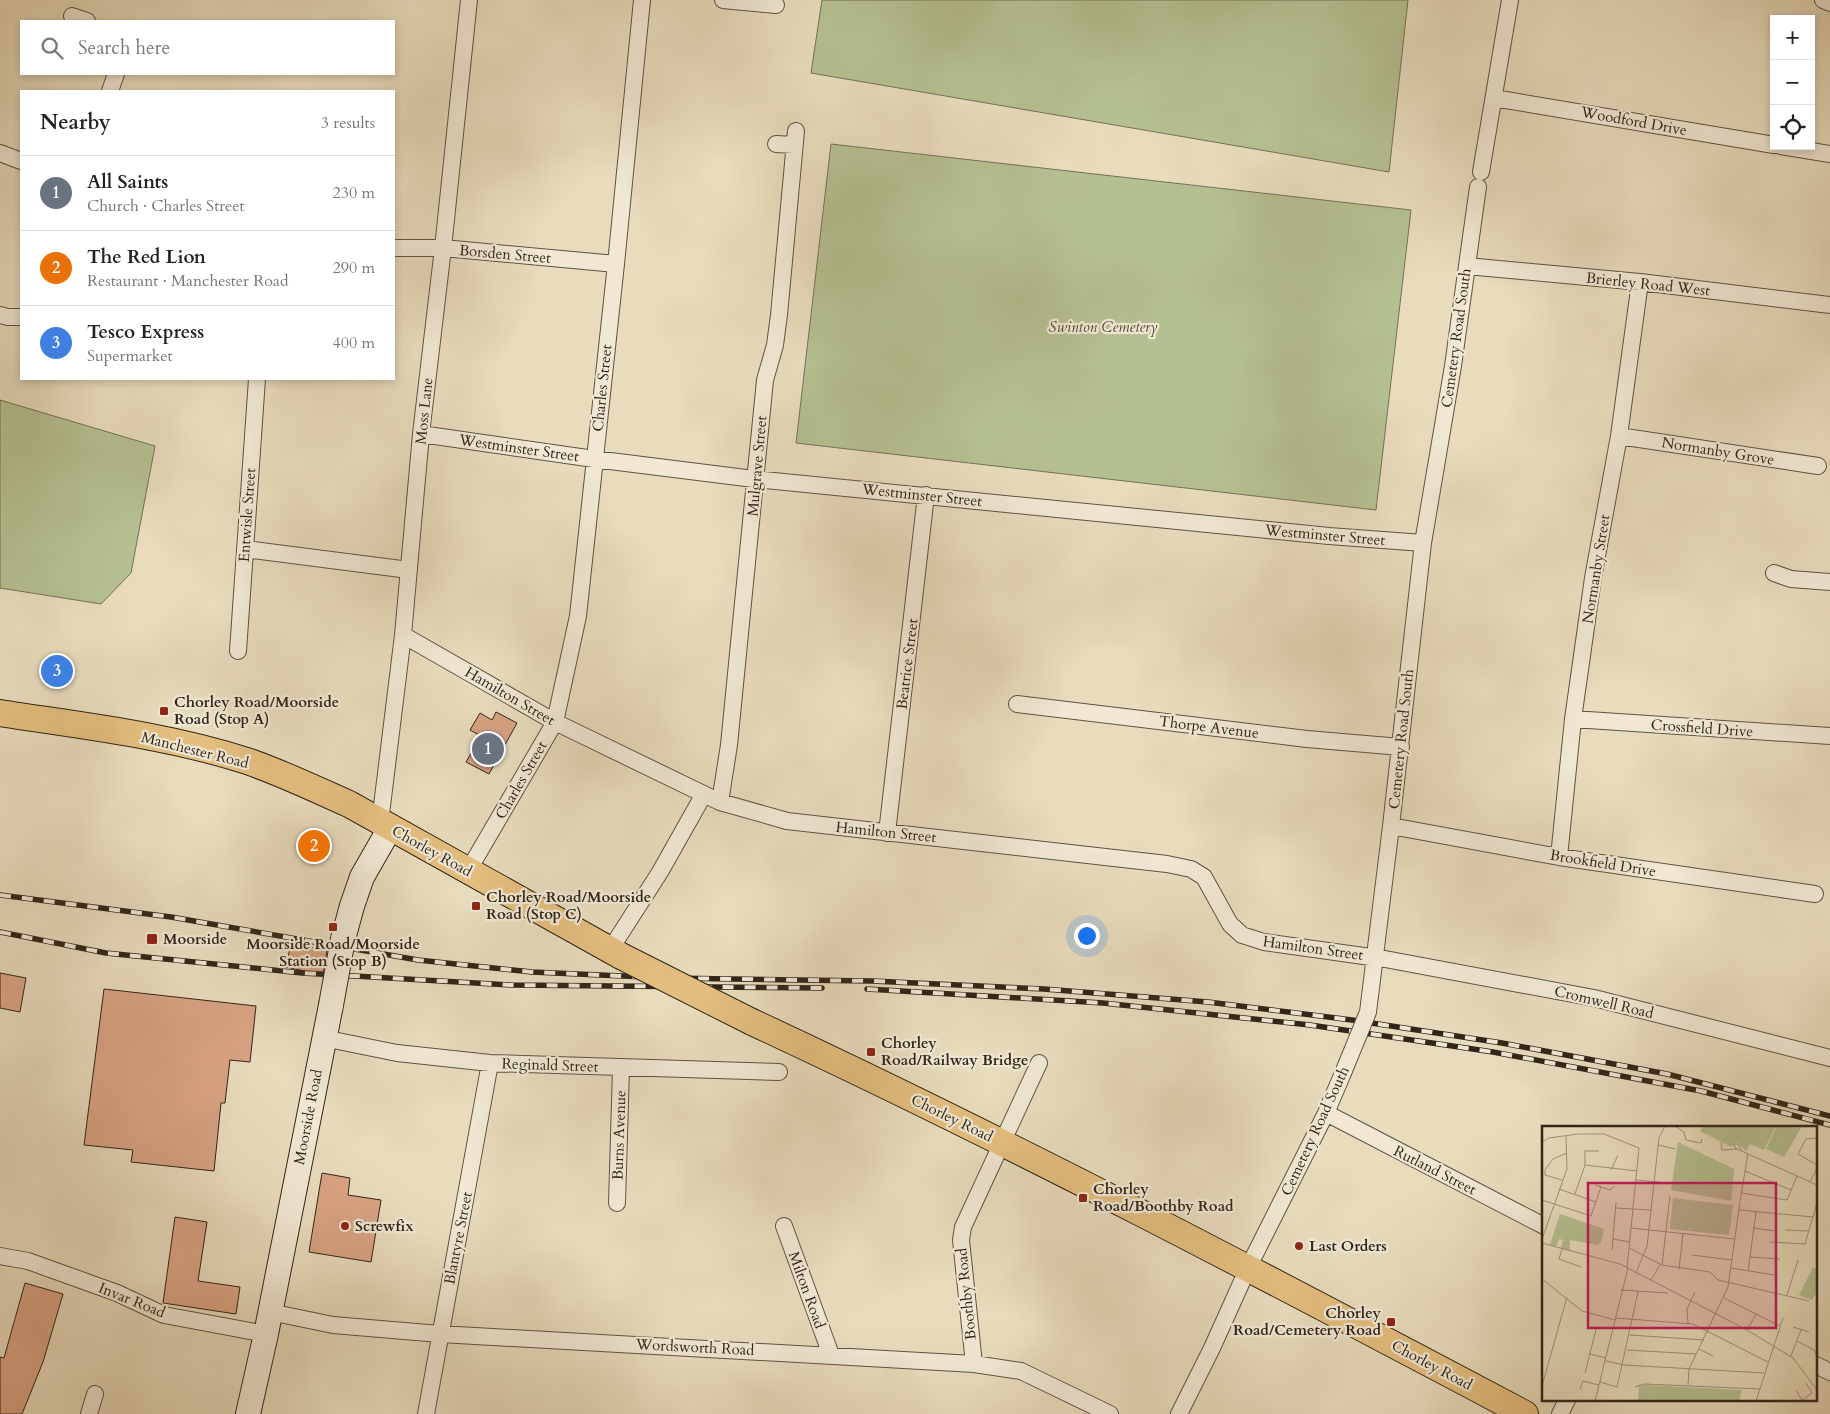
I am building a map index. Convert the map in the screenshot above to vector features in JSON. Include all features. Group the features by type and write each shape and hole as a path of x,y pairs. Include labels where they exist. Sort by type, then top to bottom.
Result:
{"main road":[{"name":"Manchester Road","path":"0,713 175,742 247,761 349,804 385,825"},
{"name":"Chorley Road","path":"385,825 616,953 752,1022 1001,1142 1248,1268 1525,1414"}],"street":[{"name":"Moss Lane","path":"385,825 422,434 469,0"},
{"name":"Charles Street","path":"468,870 554,722 578,616 642,0"},
{"path":"723,0 776,5"},
{"name":"Cemetery Road South","path":"1179,1414 1212,1348 1248,1268 1326,1113 1368,1012 1376,957 1423,543 1453,366 1479,180 1510,0"},
{"path":"1822,0 1830,3"},
{"path":"110,90 116,75"},
{"name":"Woodford Drive","path":"1494,98 1770,144"},
{"name":"Mulgrave Street","path":"720,802 729,745 765,380 775,345 779,314 795,138 776,144"},
{"path":"1806,150 1830,154"},
{"path":"0,153 20,160"},
{"name":"Borsden Street","path":"395,248 443,248 616,264"},
{"name":"Brierley Road West","path":"1467,266 1640,282 1830,305"},
{"name":"Normanby Street","path":"1559,856 1573,720 1593,578 1619,436 1640,282"},
{"path":"0,314 8,317 20,317"},
{"name":"Entwisle Street","path":"238,651 257,380"},
{"name":"Westminster Street","path":"422,434 594,459 754,479 1329,536 1423,543"},
{"name":"Normanby Grove","path":"1619,436 1818,466"},
{"name":"Beatrice Street","path":"887,833 926,495"},
{"path":"245,549 409,570"},
{"path":"1774,573 1791,580 1830,582"},
{"name":"Hamilton Street","path":"403,635 554,722 720,802 787,821 1167,864 1191,869 1204,877 1230,924 1242,935 1264,942 1376,957"},
{"name":"Thorpe Avenue","path":"1017,704 1400,747"},
{"name":"Crossfield Drive","path":"1573,720 1830,736"},
{"path":"616,953 704,794"},
{"name":"Moorside Road","path":"248,1414 268,1323 343,939 362,877 385,825"},
{"name":"Brookfield Drive","path":"1391,826 1559,856 1815,894"},
{"name":"Cromwell Road","path":"1376,957 1594,998 1830,1058"},
{"name":"Reginald Street","path":"323,1038 397,1053 490,1063 779,1072"},
{"name":"Blantyre Street","path":"426,1414 490,1063"},
{"name":"Boothby Road","path":"974,1364 961,1240 963,1227 1039,1063"},
{"name":"Burns Avenue","path":"617,1203 621,1068"},
{"name":"Rutland Street","path":"1326,1113 1542,1225"},
{"name":"Milton Road","path":"784,1226 831,1355"},
{"name":"Invar Road","path":"0,1256 28,1261 117,1293 164,1315 268,1323"},
{"name":"Wordsworth Road","path":"268,1323 333,1324 440,1334 974,1364 1021,1371 1110,1414"},
{"path":"1818,1366 1830,1372"},
{"path":"89,1414 94,1394"},
{"path":"1560,1414 1566,1402"}],"green space":[{"path":"822,0 1408,0 1389,172 811,73"},
{"name":"Swinton Cemetery","path":"831,144 1411,210 1376,510 796,443"},
{"path":"0,400 155,446 131,573 101,604 0,588"}],"building":[{"path":"496,712 517,723 489,774 466,762 481,736 470,730 480,713 492,720"},
{"path":"291,943 327,951 323,975 286,967"},
{"path":"0,973 26,978 20,1012 0,1008"},
{"path":"104,989 256,1006 250,1062 230,1060 225,1103 221,1103 214,1171 131,1162 133,1150 84,1145"},
{"name":"Screwfix","path":"322,1173 350,1178 348,1195 381,1200 371,1262 309,1252"},
{"path":"175,1217 207,1222 198,1281 240,1287 236,1314 163,1303"},
{"path":"25,1283 63,1294 43,1362 22,1414 0,1414 0,1357 4,1358"}],"railway":[{"path":"0,895 171,917 418,960 532,972 668,978 872,981 1044,989 1208,1002 1352,1020 1502,1043 1667,1074 1830,1116"},
{"path":"0,932 106,953 302,973 511,985 822,988"},
{"path":"867,989 1103,1003 1310,1025 1493,1052 1701,1091 1830,1125"}],"place":[{"name":"Tesco Express","path":"57,671"},
{"name":"Chorley Road/Moorside Road (Stop A)","path":"164,711"},
{"name":"All Saints","path":"488,749"},
{"name":"The Red Lion","path":"314,846"},
{"name":"Chorley Road/Moorside Road (Stop C)","path":"476,906"},
{"name":"Moorside Road/Moorside Station (Stop B)","path":"333,927"},
{"name":"Moorside","path":"152,939"},
{"name":"Chorley Road/Railway Bridge","path":"871,1052"},
{"name":"Chorley Road/Boothby Road","path":"1083,1198"},
{"name":"Screwfix","path":"345,1226"},
{"name":"Last Orders","path":"1299,1246"},
{"name":"Chorley Road/Cemetery Road","path":"1391,1322"}]}
